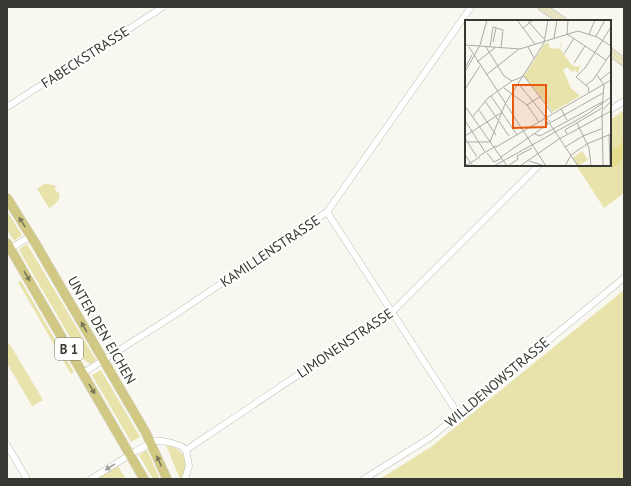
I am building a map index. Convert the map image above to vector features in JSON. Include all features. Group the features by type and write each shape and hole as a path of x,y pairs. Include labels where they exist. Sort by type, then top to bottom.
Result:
{"main road":[{"path":"542,7 562,20"},
{"path":"611,53 624,62"},
{"name":"UNTER DEN EICHEN","path":"7,198 31,236 151,443 167,479"},
{"name":"B 1","path":"8,247 144,479"}],"street":[{"name":"FABECKSTRASSE","path":"7,107 163,7"},
{"name":"KAMILLENSTRASSE","path":"83,373 104,361 245,268 327,212 471,7"},
{"path":"611,109 624,101"},
{"name":"LIMONENSTRASSE","path":"186,450 392,312 538,166"},
{"path":"327,212 458,414"},
{"path":"8,247 31,236"},
{"name":"WILLDENOWSTRASSE","path":"364,479 431,437 624,278"},
{"path":"91,479 130,454 155,441 162,441 181,446 186,450 189,466 185,479"},
{"path":"7,444 27,479"}],"shaded area":[{"path":"624,110 624,193 604,208 577,166 611,166 611,119"},
{"path":"624,141 624,159 613,168 610,166 611,156 615,149"},
{"path":"44,184 55,186 57,187 54,188 58,193 59,191 57,201 49,208 37,189"},
{"path":"7,211 22,235 14,241 7,230"},
{"path":"27,244 96,360 91,364 84,360 81,356 19,250"},
{"path":"21,281 74,372 71,374 18,282"},
{"path":"624,290 624,479 380,479 431,447"},
{"path":"9,343 43,400 32,406 7,363 7,344"},
{"path":"101,370 140,437 131,442 92,375"},
{"path":"166,445 177,449 182,453 186,461 186,467 181,479 180,479"},
{"path":"147,450 160,479 153,479 139,455"},
{"path":"118,466 126,479 97,479"}]}
